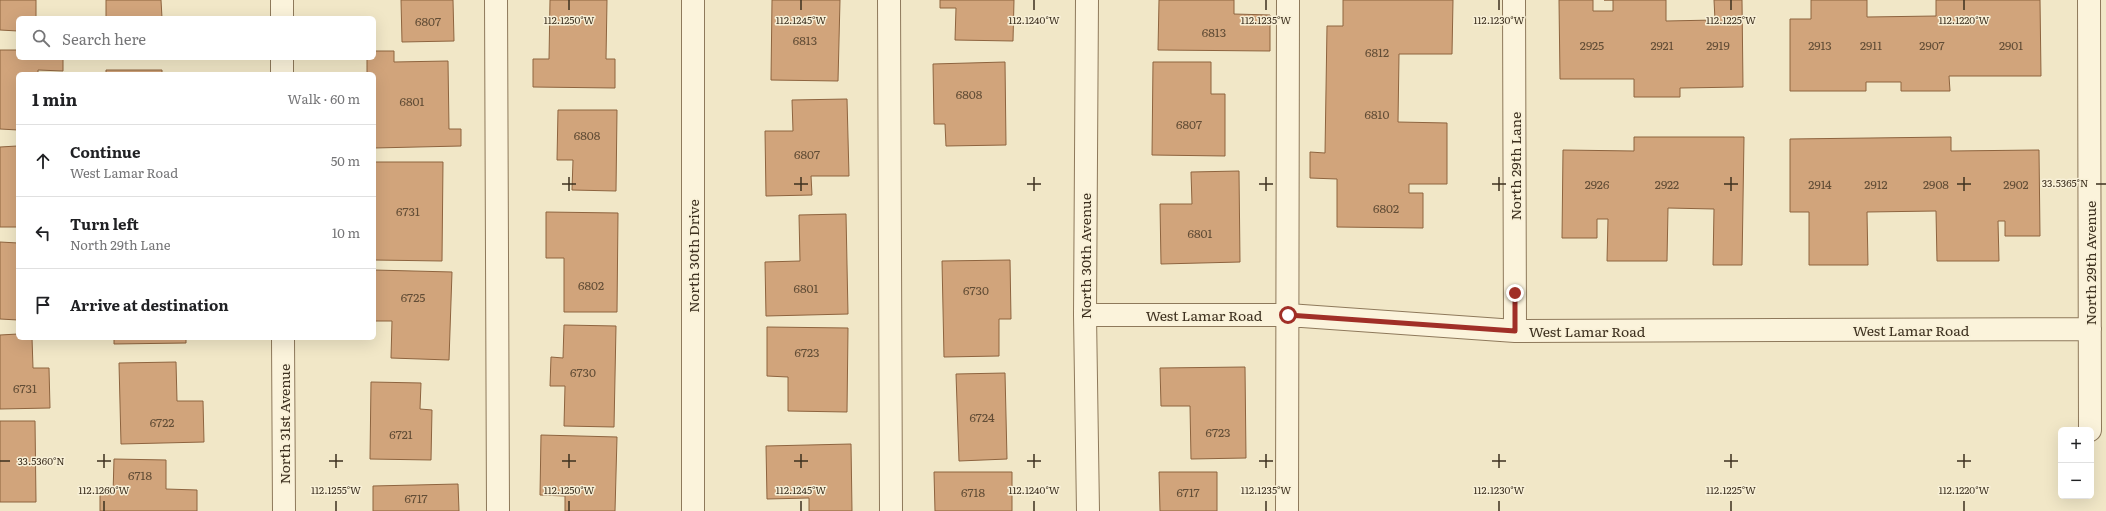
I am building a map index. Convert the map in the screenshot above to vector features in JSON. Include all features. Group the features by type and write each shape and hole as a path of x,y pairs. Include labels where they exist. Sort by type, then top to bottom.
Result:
{"street":[{"path":"282,0 282,16"},
{"path":"496,0 498,511"},
{"name":"North 30th Drive","path":"692,0 693,511"},
{"path":"889,0 891,511"},
{"name":"North 30th Avenue","path":"1087,0 1085,315 1088,511"},
{"path":"1287,511 1288,0"},
{"name":"North 29th Lane","path":"1514,0 1515,331"},
{"name":"North 29th Avenue","path":"2089,0 2090,427"},
{"path":"282,60 282,72"},
{"name":"West Lamar Road","path":"1085,315 1288,315 1515,331 2090,329"},
{"name":"North 31st Avenue","path":"283,340 284,511"}],"building":[{"path":"0,0 36,0 36,16 16,16 16,31 0,30"},
{"path":"106,0 161,0 162,16 106,16"},
{"path":"401,0 453,0 454,41 402,42"},
{"path":"550,0 607,0 606,59 615,59 615,88 533,87 533,59 549,59"},
{"path":"772,0 840,0 838,81 771,80"},
{"path":"940,0 1014,0 1013,41 955,40 956,8 940,8"},
{"path":"1159,0 1234,0 1234,14 1270,15 1270,51 1158,50"},
{"path":"1343,0 1453,0 1452,54 1399,54 1398,122 1447,123 1447,184 1409,184 1409,193 1423,193 1423,228 1337,227 1337,179 1310,178 1310,152 1325,153 1327,26 1343,26"},
{"path":"1559,0 1593,0 1593,11 1613,11 1613,0 1666,0 1666,21 1715,20 1714,0 1742,0 1743,87 1680,88 1680,97 1634,97 1634,79 1560,79"},
{"path":"1811,0 1867,0 1867,17 1936,16 1936,0 2040,0 2041,76 1949,76 1950,91 1901,91 1901,82 1866,82 1866,91 1790,91 1790,19 1811,19"},
{"path":"0,50 16,50 16,60 63,60 63,71 38,70 38,72 16,72 16,130 0,129"},
{"path":"376,51 394,51 394,62 448,61 449,129 461,129 461,146 376,148 376,72 367,72 367,60 376,60"},
{"path":"1005,62 1006,145 946,146 945,124 934,124 933,64"},
{"path":"1153,62 1211,62 1211,94 1225,94 1225,156 1152,155"},
{"path":"106,70 162,70 162,72 106,72"},
{"path":"847,99 849,176 811,176 812,195 766,196 765,131 793,131 792,100"},
{"path":"558,110 617,110 616,191 572,190 573,160 557,160"},
{"path":"1634,137 1744,137 1742,265 1713,265 1714,209 1668,208 1667,261 1607,261 1608,219 1597,219 1597,238 1562,238 1563,150 1634,151"},
{"path":"1951,137 1951,151 2039,150 2040,236 2005,236 2005,221 1998,221 1999,261 1937,261 1936,211 1867,212 1868,265 1809,265 1809,212 1790,212 1790,139"},
{"path":"16,146 16,227 0,227 0,147"},
{"path":"376,162 443,162 442,261 376,260"},
{"path":"1239,171 1240,262 1161,264 1160,204 1192,204 1191,172"},
{"path":"546,212 618,213 617,312 564,312 564,258 546,258"},
{"path":"846,214 848,314 766,316 765,262 800,261 799,215"},
{"path":"0,242 16,243 16,320 0,319"},
{"path":"1010,260 1011,319 999,319 999,356 944,357 942,261"},
{"path":"376,270 452,272 449,360 391,358 392,321 376,321"},
{"path":"564,325 616,326 614,427 564,426 565,386 550,386 551,357 563,358"},
{"path":"767,327 848,328 847,412 788,411 788,377 767,376"},
{"path":"16,334 16,340 32,340 33,368 49,368 50,408 0,409 0,335"},
{"path":"114,340 186,340 186,343 114,344"},
{"path":"176,362 177,401 203,401 204,442 121,444 119,363"},
{"path":"1245,367 1246,458 1191,459 1190,406 1161,406 1160,368"},
{"path":"1005,373 1007,459 959,461 956,374"},
{"path":"371,382 421,383 420,409 432,410 431,460 370,459"},
{"path":"0,421 35,421 36,502 0,502"},
{"path":"541,435 617,437 615,511 565,511 565,496 540,495"},
{"path":"851,444 852,511 809,511 809,498 767,499 766,446"},
{"path":"114,459 166,460 166,489 197,490 197,511 100,511 100,494 113,494"},
{"path":"934,472 1012,472 1012,511 935,511"},
{"path":"1159,472 1217,472 1217,511 1160,511"},
{"path":"458,484 459,511 373,511 373,486"}],"route":[{"path":"1288,315 1515,331 1515,293"}]}
